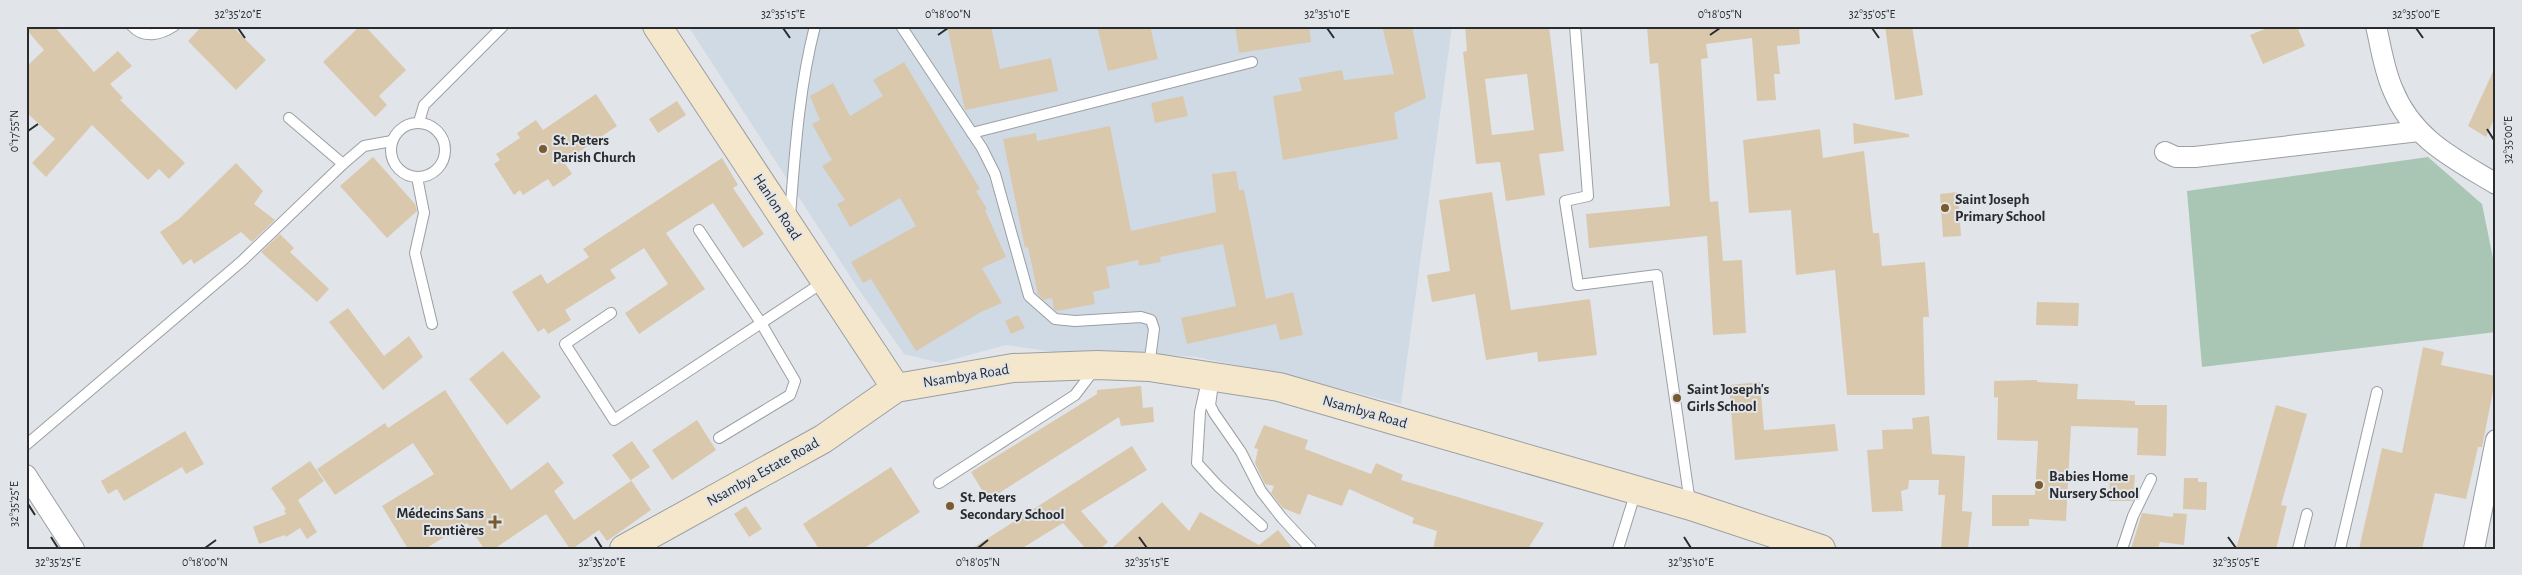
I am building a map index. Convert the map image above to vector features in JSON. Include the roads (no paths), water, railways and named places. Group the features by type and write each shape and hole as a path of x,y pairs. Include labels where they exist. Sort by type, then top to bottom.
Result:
{"main road":[{"name":"Hanlon Road","path":"657,26 896,388"},
{"name":"Nsambya Road","path":"896,388 1013,368 1097,365 1149,367 1279,387 1691,506 1809,547"},
{"name":"Nsambya Estate Road","path":"624,549 823,439 896,388"}],"street":[{"path":"2376,26 2392,89 2406,115 2435,147 2496,184"},
{"path":"2165,152 2176,157 2195,157 2419,131"},
{"path":"2474,549 2496,440"},
{"path":"26,475 74,549"}],"lane":[{"path":"132,26 137,32 152,36 174,26"},
{"path":"419,122 424,105 502,26"},
{"path":"789,225 799,111 807,54 814,26"},
{"path":"901,26 972,133 995,174 1029,296 1055,319 1075,321 1141,317 1152,320 1154,329 1149,367"},
{"path":"1575,26 1588,196 1565,201 1578,285 1657,275 1691,506"},
{"path":"972,133 1252,62"},
{"path":"290,118 343,164"},
{"path":"419,122 427,124 441,134 446,150 440,166 434,172 418,177 409,176 396,166 390,149 392,141 402,127 419,122"},
{"path":"26,445 242,261 364,146 392,141"},
{"path":"418,177 424,213 415,253 432,324"},
{"path":"699,230 761,323 796,381 790,396 719,438"},
{"path":"612,313 564,344 614,420 826,280"},
{"path":"938,483 1075,395 1097,365"},
{"path":"1211,376 1200,412 1197,463 1218,486 1262,526"},
{"path":"1211,376 1210,405 1214,413 1242,452 1261,491 1310,549"},
{"path":"2340,549 2377,392"},
{"path":"2122,549 2133,516 2151,479"},
{"path":"1618,549 1636,490"},
{"path":"2298,549 2307,514"}],"place":[{"name":"St. Peters Parish Church","path":"543,149"},
{"name":"Saint Joseph Primary School","path":"1945,208"},
{"name":"Saint Joseph's Girls School","path":"1677,398"},
{"name":"Babies Home Nursery School","path":"2039,485"},
{"name":"St. Peters Secondary School","path":"950,506"},
{"name":"Médecins Sans Frontières","path":"495,522"}]}
